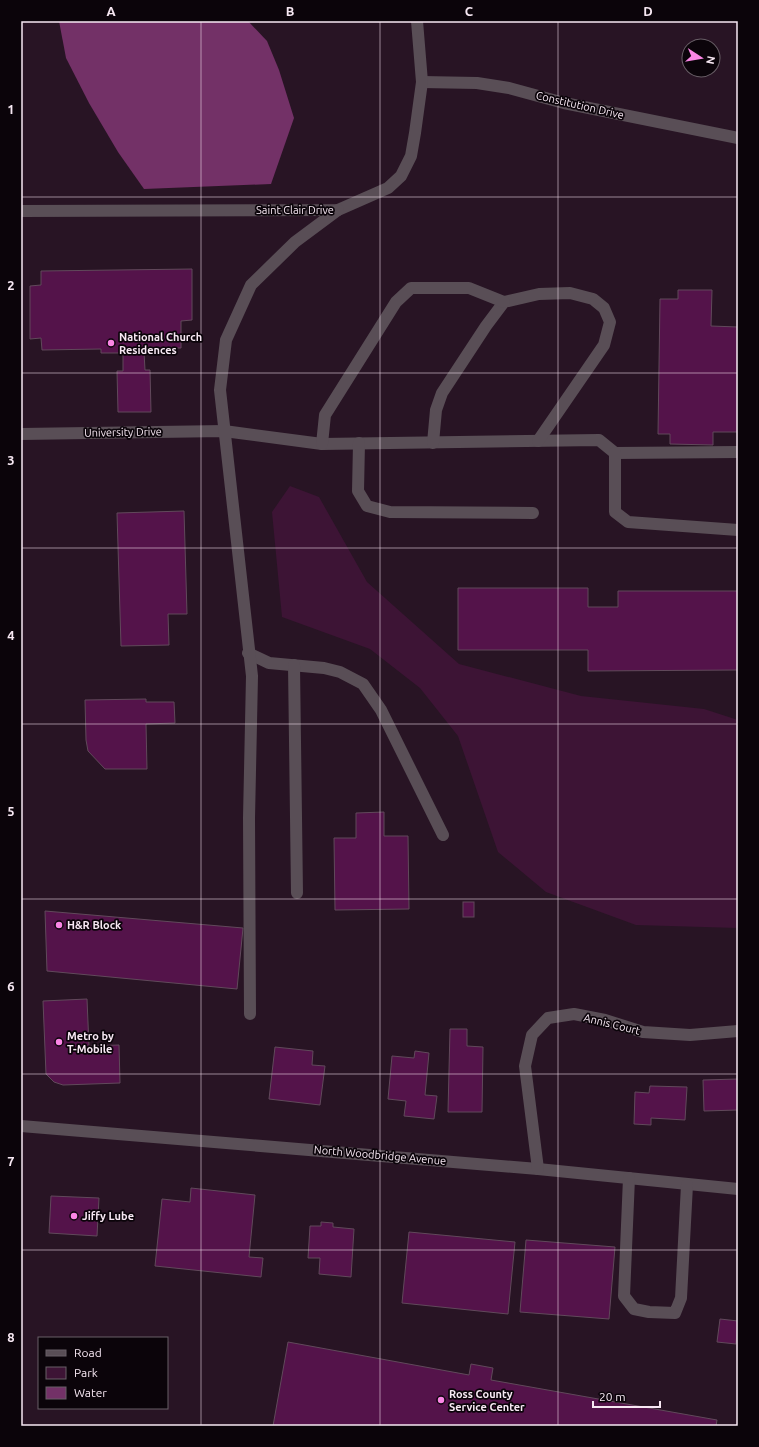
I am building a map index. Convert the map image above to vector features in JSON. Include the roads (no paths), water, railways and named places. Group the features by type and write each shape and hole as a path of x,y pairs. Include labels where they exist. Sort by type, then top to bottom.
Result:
{"street":[{"name":"Saint Clair Drive","path":"21,211 338,210 388,188 401,176 411,156 422,82 417,21"},
{"name":"Constitution Drive","path":"422,82 477,83 509,88 564,103 738,138"},
{"path":"250,1014 249,818 252,676 248,653 220,390 226,340 251,285 295,242 338,210"},
{"path":"322,444 325,415 396,302 411,288 469,288 504,302 539,294 570,293 593,299 604,308 610,322 604,345 538,441"},
{"path":"433,442 436,410 442,394 486,326 504,302"},
{"name":"University Drive","path":"21,434 224,431 322,444 599,440 615,453"},
{"path":"359,443 358,491 366,506 390,512 533,513"},
{"path":"738,452 615,453 615,512 628,522 738,530"},
{"path":"248,653 269,663 324,668 340,672 363,684 381,710 444,835"},
{"path":"294,665 297,893"},
{"name":"Annis Court","path":"538,1168 525,1066 532,1035 548,1018 574,1014 605,1020 643,1032 690,1035 738,1031"},
{"name":"North Woodbridge Avenue","path":"21,1126 538,1168 687,1185 738,1189"},
{"path":"629,1178 624,1296 634,1309 649,1312 675,1313 681,1298 687,1185"}],"water":[{"path":"59,21 248,21 267,41 279,70 294,118 271,184 144,189 118,152 89,103 66,58"}],"place":[{"name":"National Church Residences","path":"111,343"},
{"name":"H&R Block","path":"59,925"},
{"name":"Metro by T-Mobile","path":"59,1042"},
{"name":"Jiffy Lube","path":"74,1216"},
{"name":"Ross County Service Center","path":"441,1400"}]}
